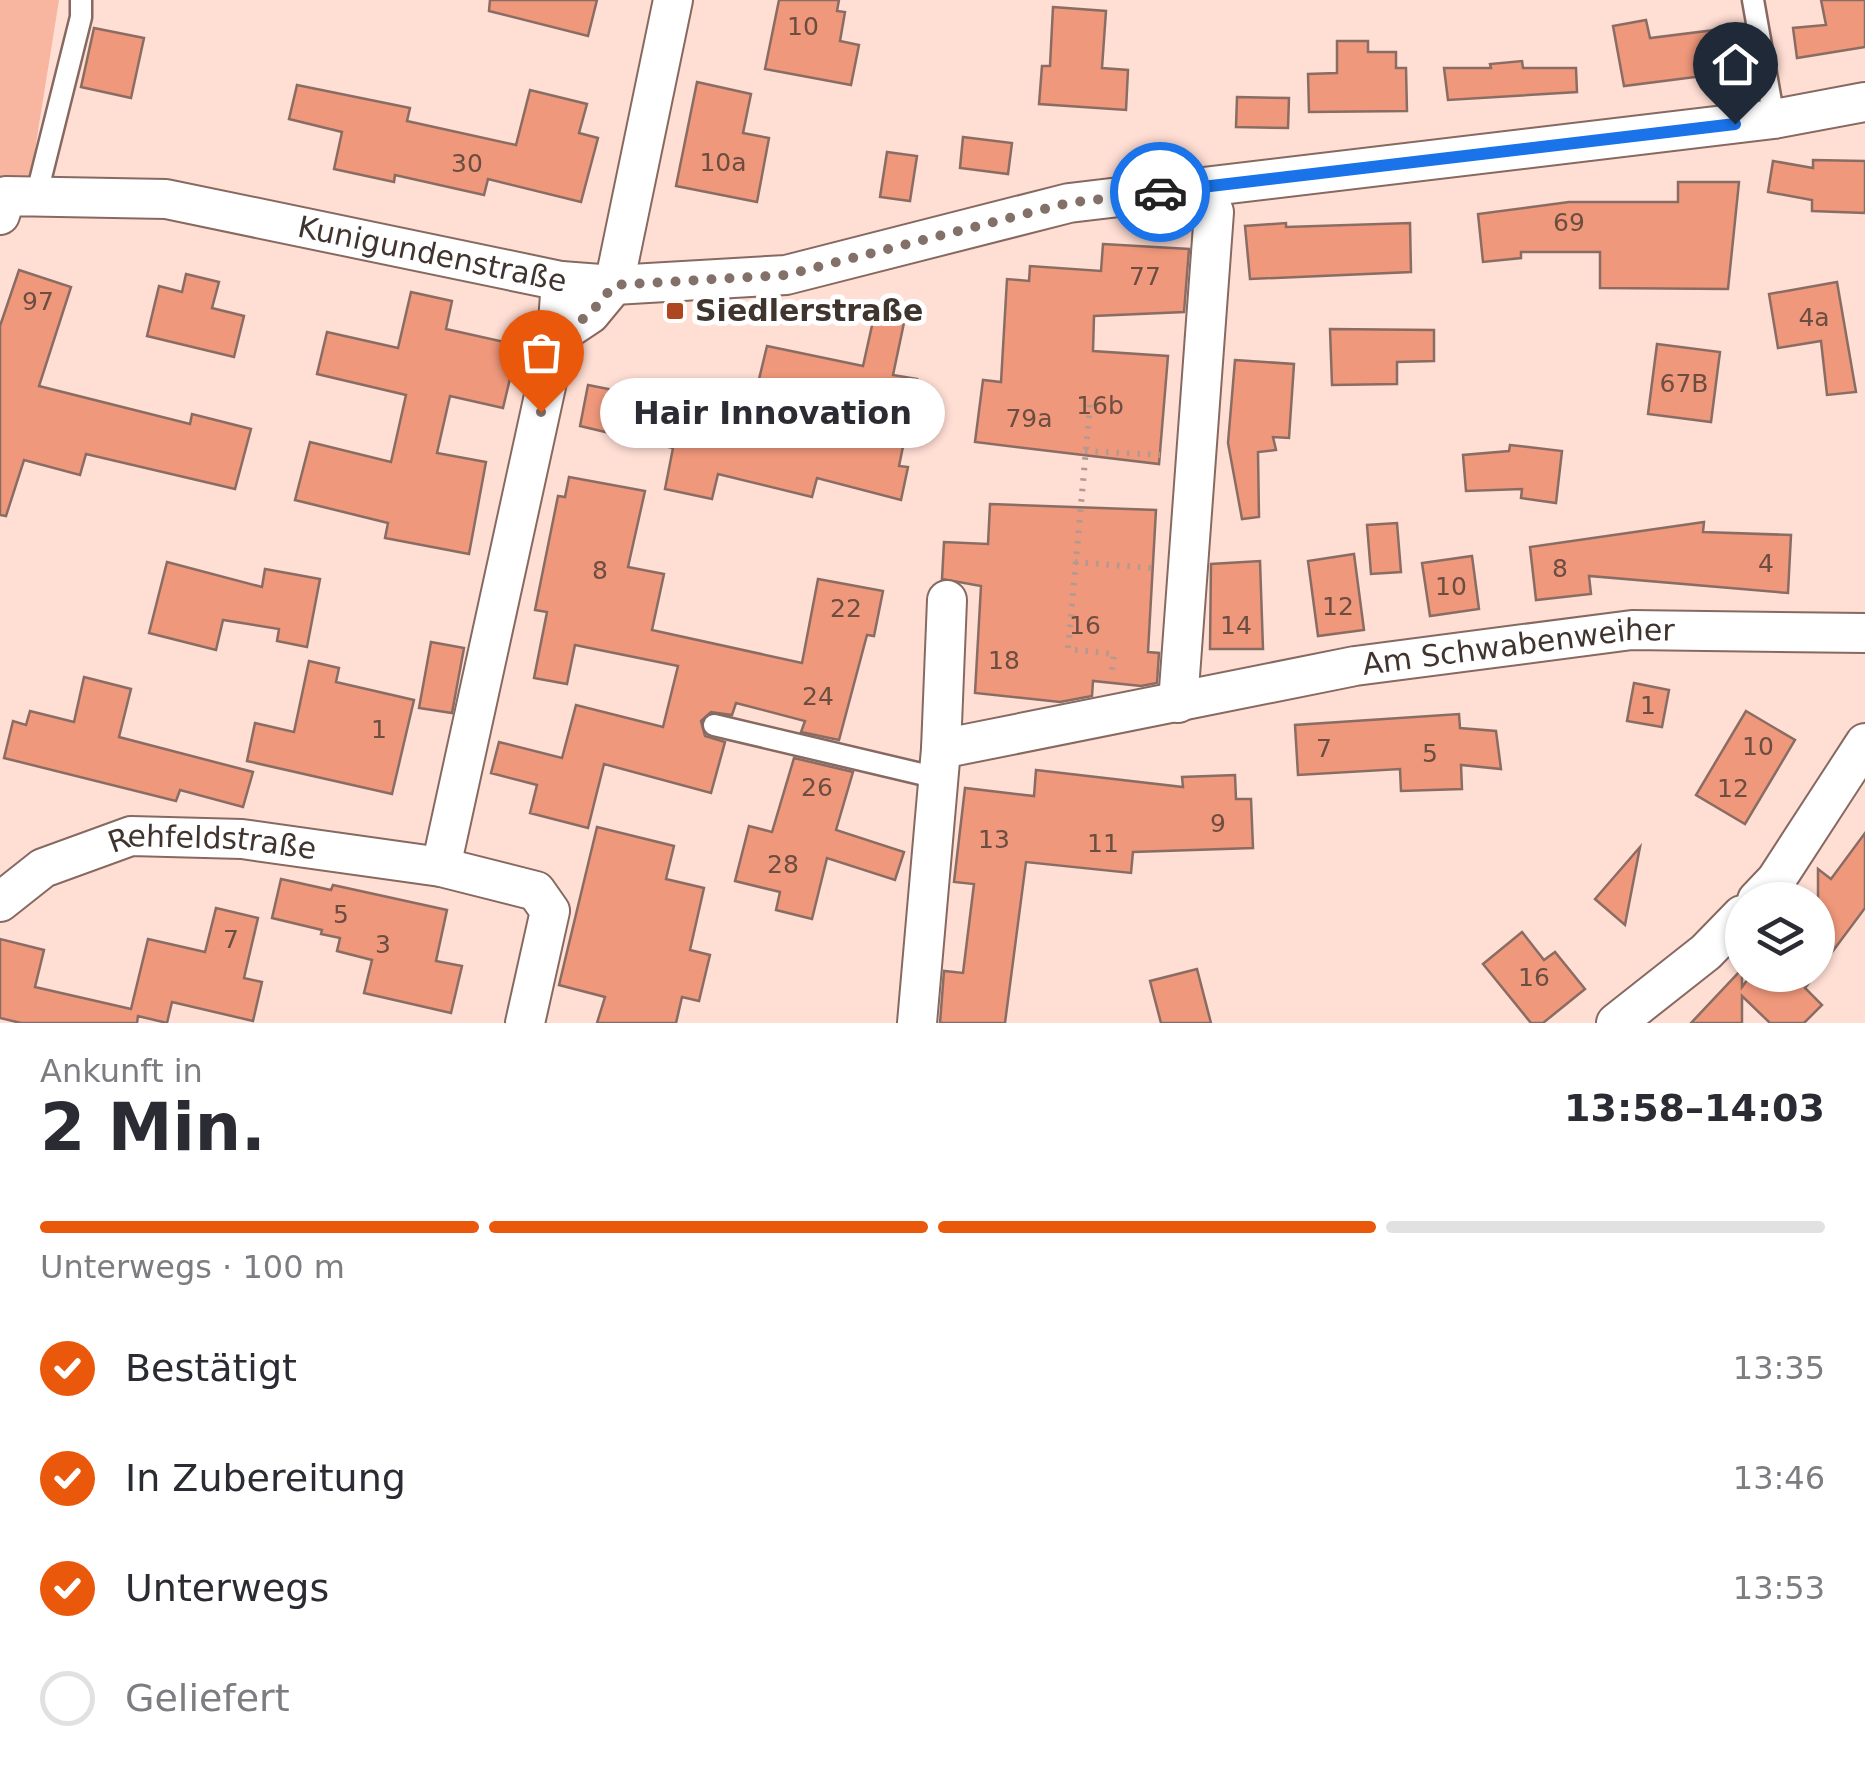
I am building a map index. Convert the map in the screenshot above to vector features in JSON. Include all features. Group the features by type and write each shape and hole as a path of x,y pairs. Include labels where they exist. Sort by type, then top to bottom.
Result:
{"street":[{"path":"558,336 590,314 614,285 673,0"},
{"name":"Kunigundenstraße","path":"14,203 166,199 561,280 614,285 786,275 1068,203 1774,119 1865,102"},
{"path":"1178,703 1214,212"},
{"path":"441,867 558,336 561,280"},
{"path":"917,1023 940,764 947,600"},
{"name":"Am Schwabenweiher","path":"940,764 1108,716 1355,666 1632,630 1865,633"},
{"path":"1774,882 1865,744"},
{"name":"Rehfeldstraße","path":"0,902 42,868 130,836 242,839 441,867 536,891 550,911 525,1023"},
{"path":"1616,1023 1706,952 1725,932"}],"lane":[{"path":"14,203 81,17 81,0"},
{"path":"1753,0 1774,119"},
{"path":"714,725 940,764"}],"path":[{"path":"1090,406 1068,649 1114,654 1108,716"},
{"path":"1085,451 1196,457"},
{"path":"1075,562 1188,572"}],"shaded area":[{"path":"0,0 59,0 29,187 0,184"}],"building":[{"path":"490,0 597,0 588,36 489,11"},
{"path":"779,0 839,0 837,11 845,12 840,41 859,45 851,85 765,69"},
{"path":"1821,0 1865,0 1865,47 1797,58 1793,28 1826,25"},
{"path":"1053,7 1106,11 1102,68 1128,70 1126,110 1039,104 1042,66 1050,66"},
{"path":"1646,20 1650,38 1723,29 1727,73 1624,86 1613,26"},
{"path":"94,28 144,38 131,98 81,87"},
{"path":"1337,41 1368,41 1368,52 1396,52 1396,68 1406,68 1407,111 1309,112 1308,74 1337,73"},
{"path":"1522,61 1523,68 1576,68 1577,92 1448,100 1444,68 1491,68 1490,64"},
{"path":"697,82 751,94 743,133 769,138 757,202 676,186"},
{"path":"297,85 410,108 407,121 516,145 530,90 587,104 579,133 598,138 581,202 488,179 484,195 395,175 394,182 334,169 342,132 289,119"},
{"path":"1237,97 1289,98 1288,128 1236,127"},
{"path":"963,137 1012,143 1008,174 960,168"},
{"path":"887,152 917,156 910,201 880,197"},
{"path":"1813,160 1865,161 1865,213 1812,211 1812,200 1768,192 1773,161 1813,168"},
{"path":"1678,182 1739,182 1728,289 1600,288 1600,252 1521,252 1521,258 1483,262 1478,214 1569,202 1678,202"},
{"path":"1286,223 1286,227 1410,223 1411,272 1250,279 1245,226"},
{"path":"1103,244 1189,249 1184,312 1094,316 1093,351 1168,356 1159,464 975,442 983,380 1001,382 1007,279 1029,281 1030,266 1101,271"},
{"path":"19,270 71,287 39,386 190,424 192,414 251,429 235,489 86,454 80,475 24,460 6,516 0,515 0,326"},
{"path":"186,274 219,282 212,308 244,316 234,357 147,336 159,286 182,292"},
{"path":"1837,282 1856,392 1827,395 1821,341 1778,348 1769,294"},
{"path":"411,292 452,301 446,329 518,345 503,408 450,396 437,453 486,462 469,554 385,538 388,523 295,500 310,442 391,462 406,395 317,374 327,332 398,348"},
{"path":"875,312 905,318 893,375 917,379 899,466 908,467 901,500 817,478 812,497 718,474 712,499 665,489 673,448 580,426 588,385 674,402 679,383 754,400 767,346 863,366"},
{"path":"1330,329 1434,330 1434,361 1397,362 1397,384 1332,385"},
{"path":"1657,344 1720,352 1711,422 1648,414"},
{"path":"1235,360 1294,364 1289,438 1273,437 1276,450 1258,452 1259,517 1242,519 1228,443"},
{"path":"1510,445 1562,451 1556,503 1521,498 1522,489 1466,491 1463,455 1509,451"},
{"path":"569,477 645,491 628,567 664,574 652,630 802,663 818,579 883,591 874,636 867,635 839,740 801,732 805,721 736,703 732,715 711,712 701,721 705,736 725,742 711,793 604,764 588,828 530,813 537,785 491,773 499,742 562,758 576,705 663,727 678,666 575,645 567,684 534,678 547,612 535,610 558,496 565,497"},
{"path":"990,504 1156,510 1148,652 1159,653 1157,683 1141,686 1093,681 1092,696 1060,702 975,693 981,586 942,579 944,542 988,544"},
{"path":"1704,522 1703,532 1791,535 1788,593 1589,576 1591,594 1536,600 1530,547"},
{"path":"1397,523 1401,572 1371,574 1367,525"},
{"path":"1354,554 1364,630 1318,636 1308,561"},
{"path":"1472,556 1479,609 1430,616 1422,563"},
{"path":"1260,561 1263,649 1210,649 1211,564"},
{"path":"167,562 262,587 265,569 320,579 307,647 277,641 279,629 223,620 216,650 149,633"},
{"path":"431,642 464,648 452,713 419,708"},
{"path":"309,661 339,668 336,682 414,700 392,794 247,761 255,723 294,732"},
{"path":"84,677 131,689 119,737 253,772 243,807 180,790 176,801 4,758 13,721 26,725 30,711 74,722"},
{"path":"1634,683 1669,690 1662,727 1627,721"},
{"path":"1746,711 1795,740 1745,824 1696,795"},
{"path":"1459,714 1460,728 1496,731 1501,769 1461,765 1462,789 1401,791 1400,769 1298,775 1295,725"},
{"path":"794,758 853,772 836,830 904,852 895,880 827,858 812,919 776,910 780,892 735,881 749,826 772,832"},
{"path":"1036,770 1183,787 1182,777 1235,775 1236,799 1251,799 1253,848 1133,852 1131,873 1026,862 1005,1023 940,1023 944,971 963,973 974,884 954,882 965,788 1034,796"},
{"path":"597,827 674,846 666,879 704,888 690,950 710,955 699,1001 682,997 676,1023 597,1023 605,997 559,985"},
{"path":"1865,833 1865,908 1835,948 1835,882 1818,882 1818,869 1831,879"},
{"path":"1640,847 1625,925 1595,899"},
{"path":"281,879 331,890 333,885 447,910 436,961 462,966 451,1013 364,993 372,960 337,951 340,938 321,934 322,930 272,918"},
{"path":"216,908 258,918 244,978 262,982 253,1021 172,1002 167,1023 138,1016 137,1023 21,1023 0,1018 0,939 44,950 35,987 131,1009 148,939 205,952"},
{"path":"1522,932 1544,960 1555,952 1585,989 1543,1023 1531,1023 1483,964"},
{"path":"1197,969 1211,1023 1161,1023 1150,981"},
{"path":"1725,987 1725,992 1809,992 1822,1005 1804,1023 1770,1023 1742,996 1742,1023 1691,1023"}],"way so far":[{"path":"541,412 558,336 590,314 614,285 786,275 1068,203 1160,192"}],"place":[{"name":"Siedlerstraße","path":"675,311"},
{"name":"Hair Innovation","path":"541,412"}],"route":[{"path":"1160,192 1735,124"}]}
